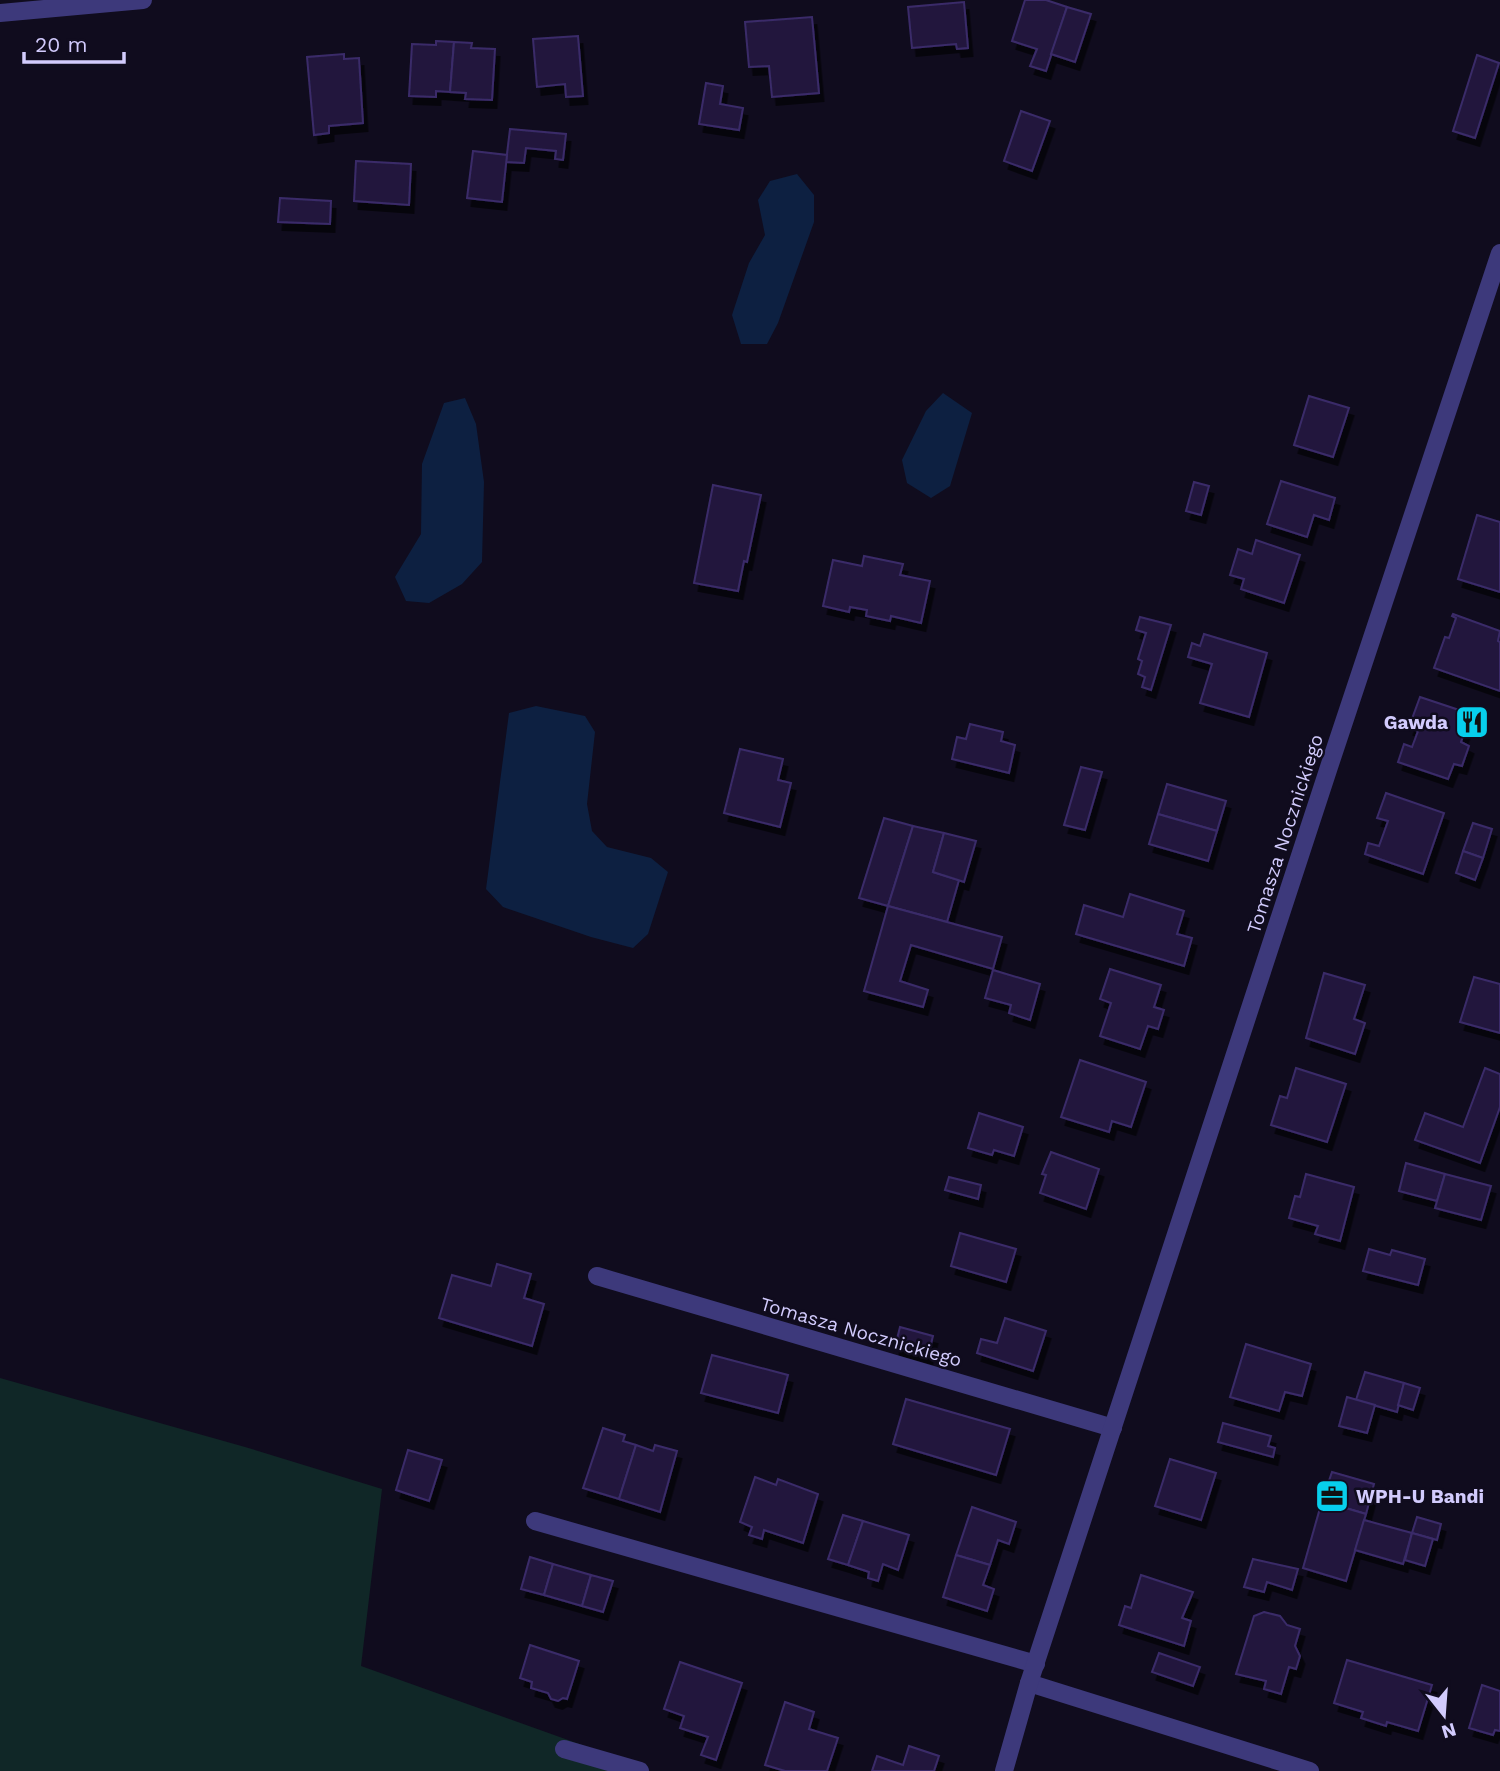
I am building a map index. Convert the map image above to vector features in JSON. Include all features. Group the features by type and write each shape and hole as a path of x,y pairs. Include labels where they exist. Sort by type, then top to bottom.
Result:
{"street":[{"path":"0,13 143,0"},
{"name":"Tomasza Nocznickiego","path":"1003,1771 1029,1683 1500,253"},
{"name":"Tomasza Nocznickiego","path":"597,1276 1113,1429"},
{"path":"536,1521 1036,1664"},
{"path":"1029,1683 1310,1771"},
{"path":"564,1749 640,1771"}],"green space":[{"path":"0,1378 245,1447 382,1489 361,1666 624,1760 621,1771 0,1771"}],"water":[{"path":"797,174 814,195 814,222 778,323 767,344 741,344 732,315 749,263 765,235 758,200 770,181"},
{"path":"943,393 972,413 950,486 931,498 907,483 902,460 926,411"},
{"path":"465,398 476,424 484,482 482,562 462,584 429,603 406,601 395,577 421,534 422,464 444,403"},
{"path":"536,706 585,716 595,732 587,804 592,831 607,847 651,858 668,872 648,934 633,948 591,937 503,907 486,889 509,713"}],"building":[{"path":"1025,0 1046,0 1067,7 1046,71 1030,66 1037,49 1012,41"},
{"path":"964,2 968,48 957,49 956,44 912,48 908,7"},
{"path":"1067,7 1091,14 1075,62 1051,54"},
{"path":"812,17 819,93 772,97 769,66 749,67 745,22"},
{"path":"578,36 583,96 566,97 565,84 537,87 533,39"},
{"path":"436,41 454,42 450,92 436,91 436,97 409,96 412,44 436,45"},
{"path":"454,42 472,43 471,48 495,49 492,100 465,99 466,93 450,92"},
{"path":"344,54 344,59 359,58 363,123 329,126 329,133 314,135 307,57"},
{"path":"1477,55 1499,63 1475,138 1453,131"},
{"path":"706,83 723,86 720,104 743,108 739,130 699,124"},
{"path":"1021,111 1050,121 1032,171 1004,161"},
{"path":"510,129 566,134 563,160 555,159 556,151 526,148 524,163 506,162"},
{"path":"473,151 507,155 502,202 467,198"},
{"path":"356,161 411,164 409,205 354,201"},
{"path":"280,198 331,201 330,224 278,222"},
{"path":"1309,396 1349,408 1333,457 1294,445"},
{"path":"1281,481 1335,498 1329,520 1314,515 1307,537 1267,524"},
{"path":"1194,482 1209,486 1201,515 1186,511"},
{"path":"713,485 761,495 738,591 694,583"},
{"path":"1477,515 1500,522 1500,592 1458,579"},
{"path":"1256,540 1300,555 1284,603 1241,589 1244,579 1230,575 1238,549 1252,554"},
{"path":"864,556 903,564 900,575 930,581 921,623 891,616 890,621 866,616 867,610 850,607 849,612 823,606 833,560 862,566"},
{"path":"1453,614 1500,631 1500,691 1434,668 1445,637 1449,638 1456,618"},
{"path":"1140,617 1171,625 1151,690 1142,687 1145,677 1138,674 1142,661 1138,659 1146,633 1136,630"},
{"path":"1204,634 1267,653 1249,717 1200,703 1212,664 1188,657 1192,643 1200,646"},
{"path":"1420,697 1471,714 1461,742 1469,746 1462,766 1454,764 1448,779 1398,762 1404,744 1412,747 1418,731 1409,727"},
{"path":"970,724 1003,732 1001,741 1015,745 1009,773 952,759 957,737 966,739"},
{"path":"740,749 783,759 778,780 791,783 780,827 724,813"},
{"path":"1081,767 1102,772 1085,830 1064,825"},
{"path":"1167,784 1226,801 1217,831 1158,814"},
{"path":"1386,793 1444,813 1423,874 1365,854 1368,843 1379,846 1388,821 1377,818"},
{"path":"1158,814 1217,831 1208,861 1149,844"},
{"path":"884,818 913,826 888,906 859,898"},
{"path":"1473,823 1492,829 1483,858 1463,851"},
{"path":"913,826 944,833 933,872 959,880 947,922 888,906"},
{"path":"944,833 976,841 964,882 933,872"},
{"path":"1463,851 1483,858 1475,880 1456,873"},
{"path":"1130,894 1184,911 1177,934 1192,938 1184,966 1076,934 1084,905 1123,917"},
{"path":"888,906 1002,937 993,969 911,945 900,981 928,990 923,1007 864,991"},
{"path":"1110,969 1161,985 1154,1007 1164,1010 1158,1029 1148,1026 1140,1049 1100,1036 1111,1003 1100,999"},
{"path":"993,970 1040,984 1030,1020 1009,1013 1011,1005 985,998"},
{"path":"1324,973 1365,985 1354,1019 1365,1023 1355,1054 1306,1038"},
{"path":"1474,977 1500,984 1500,1033 1460,1022"},
{"path":"1080,1060 1146,1082 1131,1127 1112,1121 1109,1132 1061,1117"},
{"path":"1296,1068 1346,1084 1327,1142 1271,1125 1280,1096 1287,1098"},
{"path":"1485,1068 1500,1074 1500,1107 1480,1163 1415,1140 1425,1113 1463,1127"},
{"path":"979,1113 1023,1127 1014,1156 994,1150 992,1155 968,1148"},
{"path":"1051,1152 1099,1169 1086,1209 1040,1193 1046,1175 1042,1174"},
{"path":"1406,1163 1445,1174 1437,1201 1399,1191"},
{"path":"1306,1174 1354,1187 1340,1241 1315,1234 1318,1226 1289,1218 1295,1196 1300,1197"},
{"path":"1445,1174 1491,1186 1481,1220 1435,1208"},
{"path":"949,1177 981,1185 978,1199 945,1190"},
{"path":"960,1233 1016,1249 1006,1282 951,1266"},
{"path":"1369,1249 1390,1255 1392,1250 1425,1259 1418,1285 1363,1271"},
{"path":"497,1264 531,1274 524,1298 544,1304 532,1346 439,1318 452,1275 491,1286"},
{"path":"1005,1318 1046,1331 1033,1371 977,1353 981,1339 997,1343"},
{"path":"900,1327 933,1336 928,1356 895,1347"},
{"path":"1246,1344 1311,1364 1302,1396 1285,1392 1279,1411 1230,1397"},
{"path":"712,1355 788,1375 778,1413 701,1393"},
{"path":"1365,1372 1404,1383 1397,1412 1356,1400"},
{"path":"1404,1383 1420,1388 1413,1410 1398,1405"},
{"path":"1347,1397 1375,1405 1367,1433 1339,1426"},
{"path":"906,1399 1010,1429 996,1475 893,1444"},
{"path":"1223,1423 1271,1436 1268,1446 1275,1448 1273,1457 1218,1442"},
{"path":"603,1428 625,1435 623,1441 636,1445 619,1499 583,1488"},
{"path":"636,1445 653,1451 655,1445 677,1451 660,1512 619,1499"},
{"path":"408,1450 442,1460 429,1501 396,1490"},
{"path":"1170,1459 1216,1473 1201,1520 1155,1506"},
{"path":"1332,1472 1374,1484 1366,1514 1322,1501"},
{"path":"755,1477 776,1485 778,1479 818,1494 803,1543 764,1530 762,1539 749,1535 752,1527 740,1522"},
{"path":"1322,1501 1366,1514 1346,1581 1303,1568"},
{"path":"972,1507 1016,1522 1009,1544 998,1540 990,1565 956,1555"},
{"path":"843,1515 863,1521 848,1565 828,1559"},
{"path":"1417,1517 1441,1524 1437,1540 1412,1533"},
{"path":"1364,1520 1412,1533 1403,1564 1355,1550"},
{"path":"863,1521 909,1535 898,1570 883,1564 878,1581 868,1578 869,1572 848,1565"},
{"path":"1412,1533 1433,1539 1425,1566 1405,1560"},
{"path":"956,1555 990,1565 983,1585 994,1589 987,1611 943,1597"},
{"path":"530,1557 553,1564 544,1595 521,1589"},
{"path":"1253,1559 1298,1569 1292,1590 1267,1582 1264,1592 1244,1587"},
{"path":"553,1564 591,1575 582,1606 544,1595"},
{"path":"591,1575 613,1581 603,1612 582,1606"},
{"path":"1141,1575 1193,1592 1182,1618 1191,1621 1184,1646 1119,1625 1125,1606 1131,1608"},
{"path":"1264,1612 1280,1616 1287,1625 1300,1629 1295,1646 1300,1656 1296,1669 1289,1667 1281,1694 1264,1689 1266,1681 1236,1674 1254,1616"},
{"path":"530,1645 579,1661 567,1699 551,1699 548,1693 531,1688 532,1682 520,1678"},
{"path":"1159,1653 1200,1667 1193,1686 1152,1672"},
{"path":"1347,1660 1432,1685 1418,1731 1387,1722 1386,1726 1361,1718 1363,1712 1334,1703"},
{"path":"680,1662 742,1683 716,1760 701,1755 708,1737 680,1728 684,1716 664,1709"},
{"path":"1482,1685 1500,1691 1500,1731 1495,1730 1493,1735 1469,1728"},
{"path":"785,1702 814,1712 809,1729 838,1738 827,1771 785,1771 765,1765"},
{"path":"909,1746 939,1756 934,1771 872,1771 877,1756 903,1765"}],"place":[{"name":"Gawda","path":"1472,722"},
{"name":"WPH-U Bandi","path":"1332,1496"}]}
